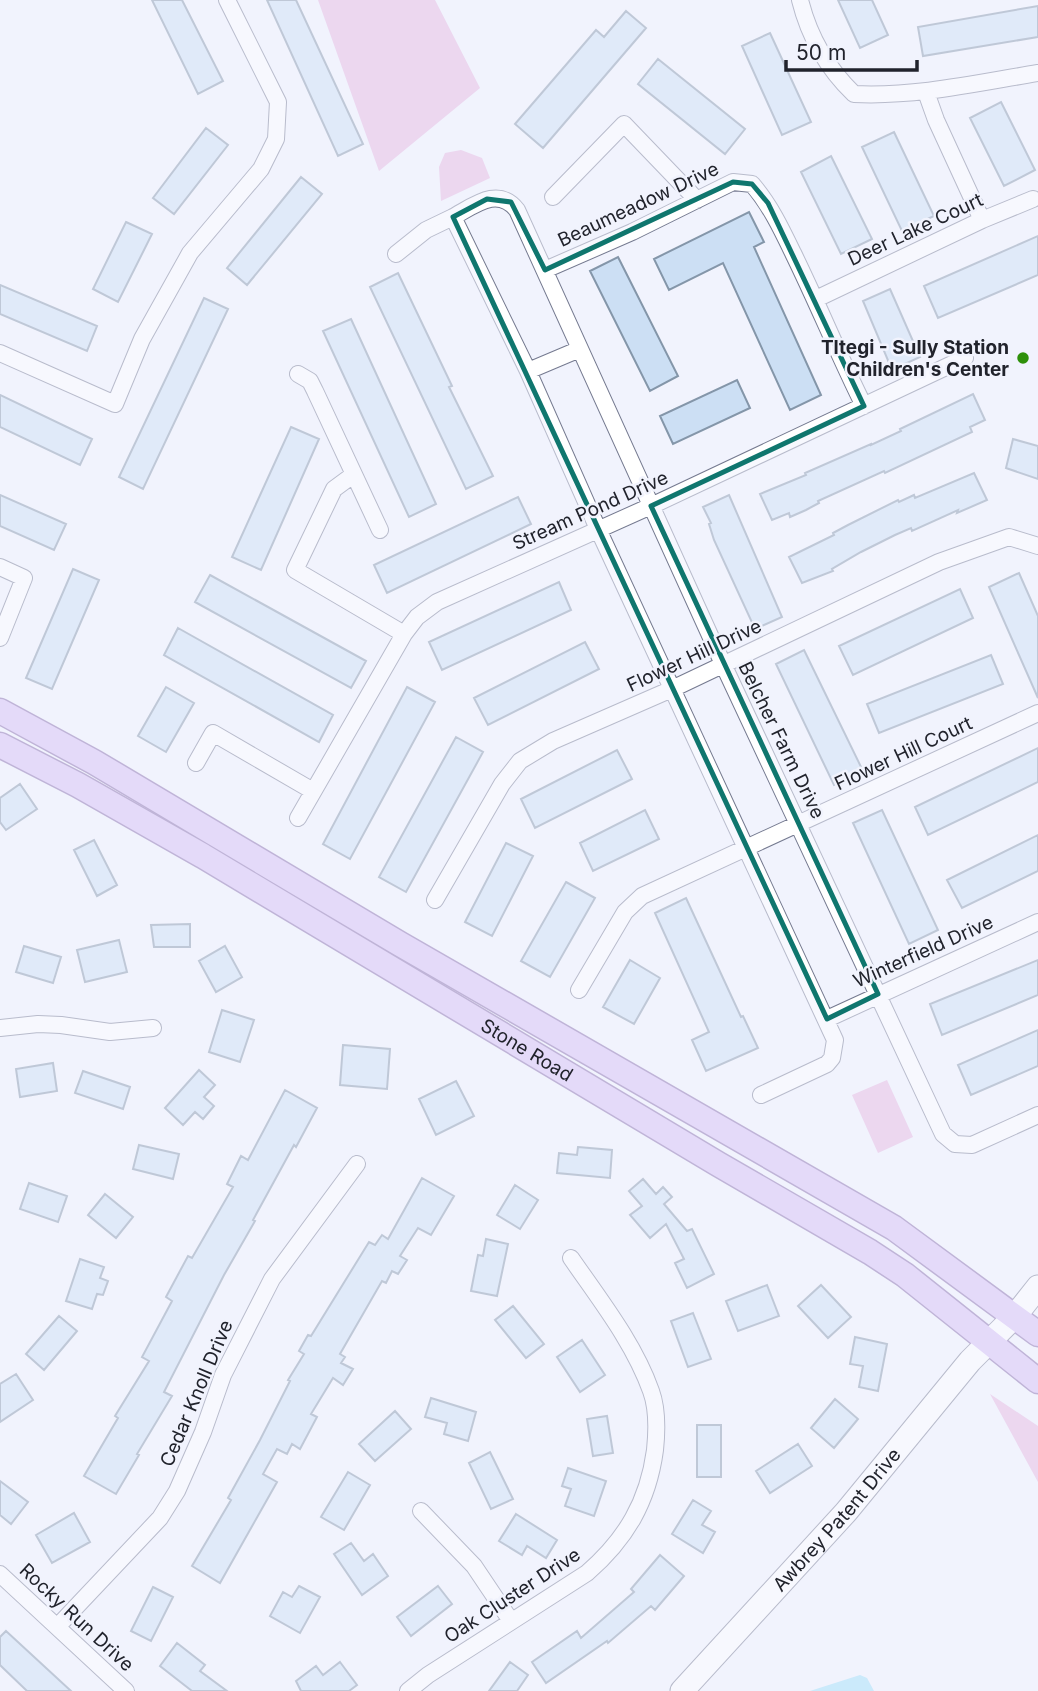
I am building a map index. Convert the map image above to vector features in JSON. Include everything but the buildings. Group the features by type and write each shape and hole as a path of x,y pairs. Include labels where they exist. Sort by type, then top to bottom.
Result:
{"main road":[{"name":"Stone Road","path":"0,711 94,762 411,951 894,1228 1038,1334"},
{"name":"Stone Road","path":"0,745 78,785 203,856 870,1252 905,1275 1038,1381"}],"street":[{"path":"0,353 115,404 142,339 190,253 261,169 276,139 278,102 227,0"},
{"path":"800,0 807,26 837,78 854,94 926,92 1038,73"},
{"path":"926,92 982,220"},
{"path":"553,197 624,124 697,200"},
{"name":"Beaumeadow Drive","path":"545,270 733,182 752,184 768,203 816,299 864,406"},
{"name":"Belcher Farm Drive","path":"396,254 425,230 487,199 500,197 511,202 517,210 723,664 943,1134 955,1144 972,1145 1038,1115"},
{"name":"Deer Lake Court","path":"816,299 982,220 1033,199"},
{"path":"453,217 528,371 671,689 835,1040 832,1058 827,1064 761,1095"},
{"path":"528,371 580,349"},
{"name":"Stream Pond Drive","path":"298,818 404,634 417,617 436,602 651,506 965,358"},
{"path":"298,374 310,382 315,391 380,530"},
{"path":"353,475 334,489 295,570 404,634"},
{"name":"Flower Hill Drive","path":"435,900 502,784 520,761 553,741 671,689 939,562 1009,537 1038,546"},
{"path":"0,567 24,578 0,638"},
{"name":"Flower Hill Court","path":"579,990 625,912 642,896 1038,713"},
{"path":"196,763 213,733 313,791"},
{"name":"Winterfield Drive","path":"827,1019 878,993 1038,922"},
{"path":"0,1028 38,1024 110,1032 153,1028"},
{"name":"Cedar Knoll Drive","path":"58,1626 160,1518 177,1491 223,1375 272,1279 357,1164"},
{"name":"Oak Cluster Drive","path":"408,1691 428,1675 587,1573 608,1554 634,1519 652,1472 656,1424 651,1391 627,1342 571,1258"},
{"name":"Awbrey Patent Drive","path":"682,1691 846,1513 970,1361 1015,1316 1038,1287"},
{"path":"421,1510 474,1566 511,1621"},
{"name":"Rocky Run Drive","path":"0,1574 126,1691"}],"highlighted area":[{"path":"733,182 752,184 768,203 864,406 651,506 878,994 827,1019 453,217 487,199 511,202 545,270"}],"shaded area":[{"path":"318,0 435,0 480,88 379,171"},
{"path":"461,150 482,158 490,178 441,201 439,167 445,153"},
{"path":"887,1080 913,1137 878,1153 852,1095"},
{"path":"990,1394 1038,1426 1038,1482"}],"water":[{"path":"860,1675 867,1678 874,1691 810,1691"}],"place":[{"name":"Tltegi - Sully Station Children's Center","path":"1023,358"}]}
